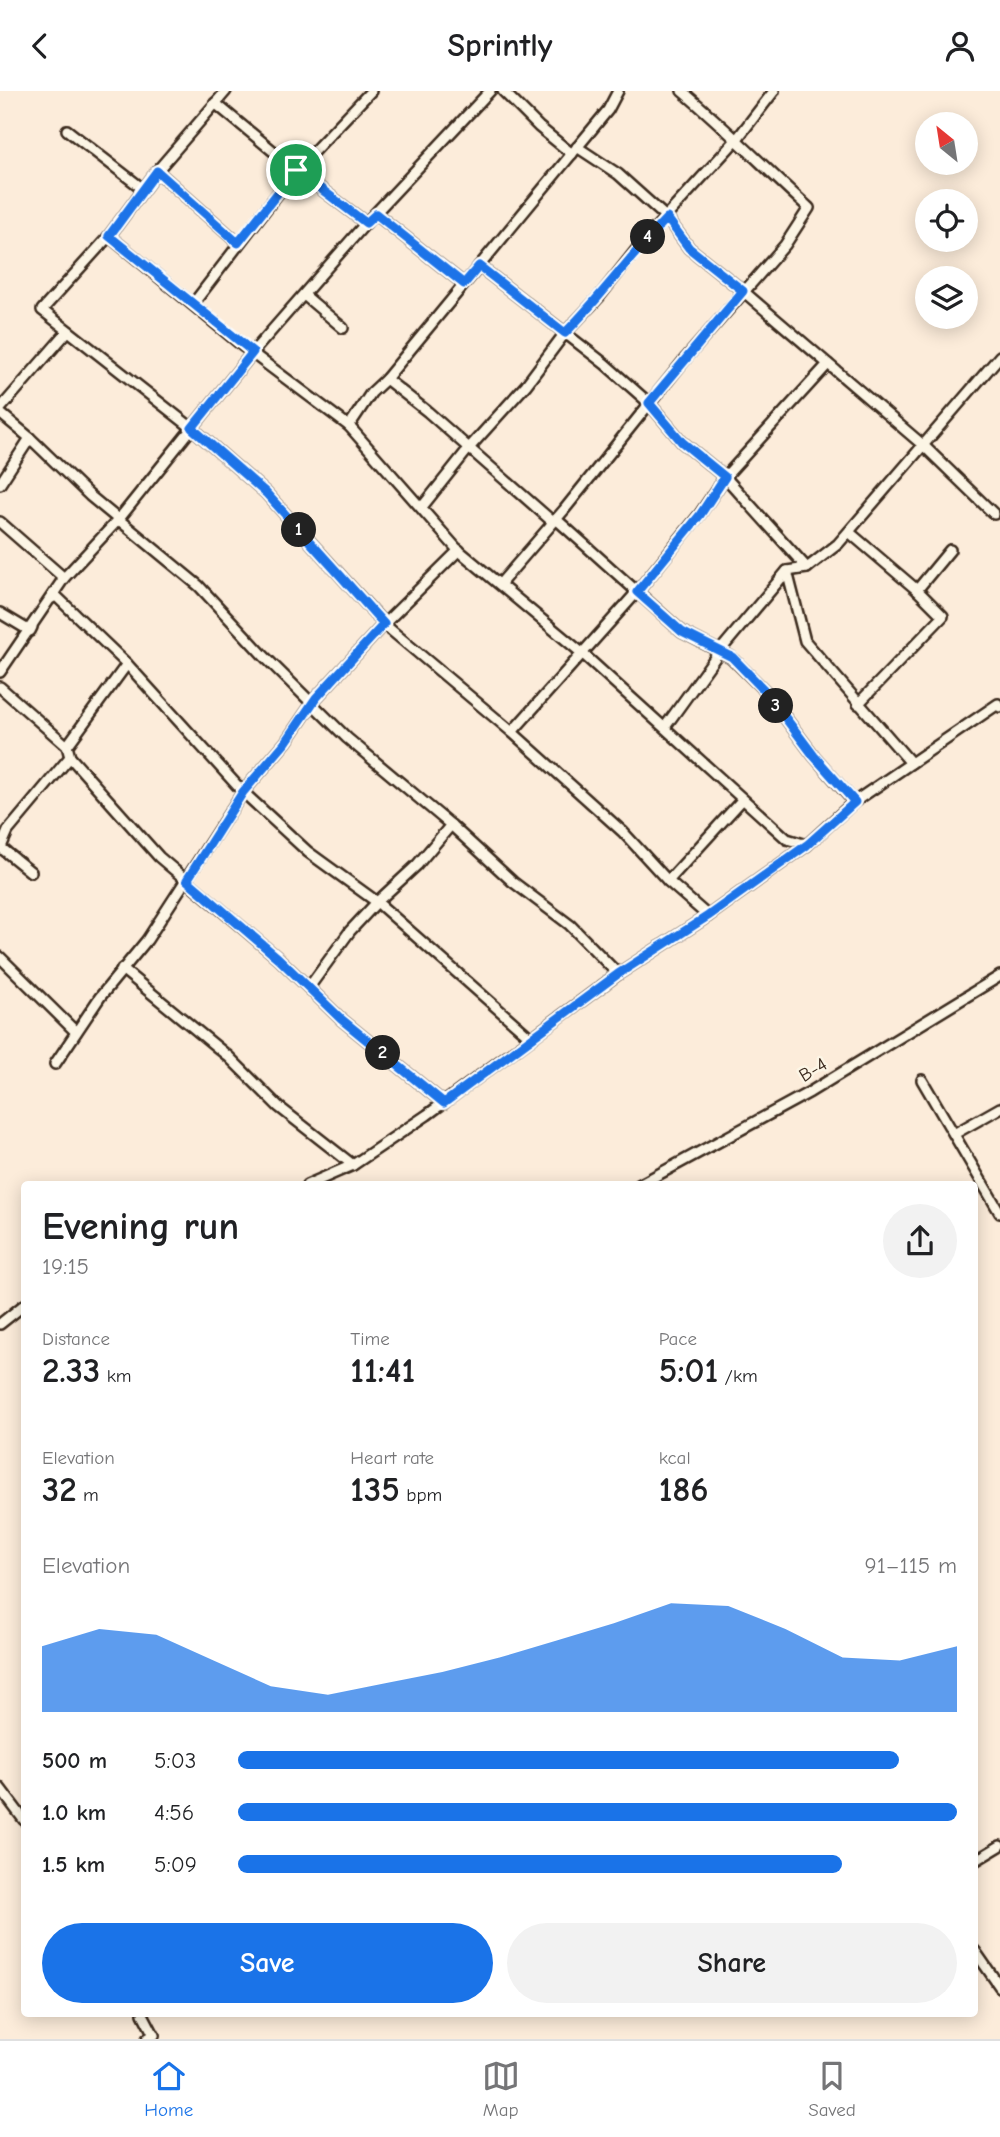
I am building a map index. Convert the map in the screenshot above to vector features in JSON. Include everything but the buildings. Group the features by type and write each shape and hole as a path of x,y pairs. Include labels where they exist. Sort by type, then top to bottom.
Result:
{"street":[{"path":"226,91 157,171 109,236 42,310 192,428 266,493 384,624 512,732 623,832 668,881 708,916"},
{"path":"193,304 296,170 371,91"},
{"path":"30,631 64,577 119,519 253,352 366,223 489,91"},
{"path":"503,91 539,127 618,174 667,218 689,248 924,446 994,514"},
{"path":"349,426 371,393 386,379 608,110 618,91"},
{"path":"500,583 555,521 743,291 785,245 809,208 682,91"},
{"path":"422,507 469,448 526,385 565,333 589,309 640,245 737,139 775,91"},
{"path":"215,103 366,223"},
{"path":"67,130 143,189"},
{"path":"157,171 238,243"},
{"path":"376,214 464,284"},
{"path":"109,236 349,426 459,550 583,654 787,839 807,845"},
{"path":"479,266 606,364 649,403 682,442 725,477 807,568"},
{"path":"304,295 343,328"},
{"path":"68,331 0,411 83,490 199,586 347,738 451,825 513,882 570,926 618,974"},
{"path":"665,727 719,652 787,571 807,568 849,533 1000,356"},
{"path":"512,732 637,592 700,515 725,477 828,364"},
{"path":"386,379 682,632 732,657 766,692 814,756 855,802"},
{"path":"0,484 30,438"},
{"path":"0,522 64,577"},
{"path":"849,533 917,590 943,616 858,704"},
{"path":"55,1064 122,969 147,940 243,792 286,742 316,698 384,624 459,550"},
{"path":"917,590 950,550"},
{"path":"787,571 806,641 911,763"},
{"path":"0,671 55,595 127,664 243,792 308,852 377,902 531,1038"},
{"path":"0,613 30,631"},
{"path":"67,746 127,664"},
{"path":"0,687 67,746 71,757 159,857 310,986 341,1019 444,1103"},
{"path":"316,1181 353,1165 444,1103 618,974 708,916 807,845 855,802 998,704 1000,707"},
{"path":"31,872 0,847 8,831 71,757"},
{"path":"668,881 742,800"},
{"path":"310,986 350,931 417,865 451,825"},
{"path":"0,957 76,1032"},
{"path":"122,969 229,1057 279,1107 353,1165"},
{"name":"B-4","path":"646,1181 810,1092 1000,976"},
{"path":"922,1080 1000,1213"},
{"path":"954,1134 1000,1108"},
{"path":"0,1324 21,1307"},
{"path":"0,1788 21,1816"},
{"path":"978,1859 1000,1846"},
{"path":"978,1955 1000,1987"},
{"path":"145,2017 154,2035 147,2039"}],"route":[{"path":"296,170 366,223 376,214 464,284 479,266 565,333 589,309 640,245 667,218 689,248 743,291 649,403 682,442 725,477 700,515 637,592 682,632 732,657 766,692 814,756 855,802 807,845 708,916 618,974 444,1103 341,1019 310,986 187,880 243,792 286,742 316,698 384,624 266,493 192,428 253,352 109,236 157,171 238,243 296,170"}]}
